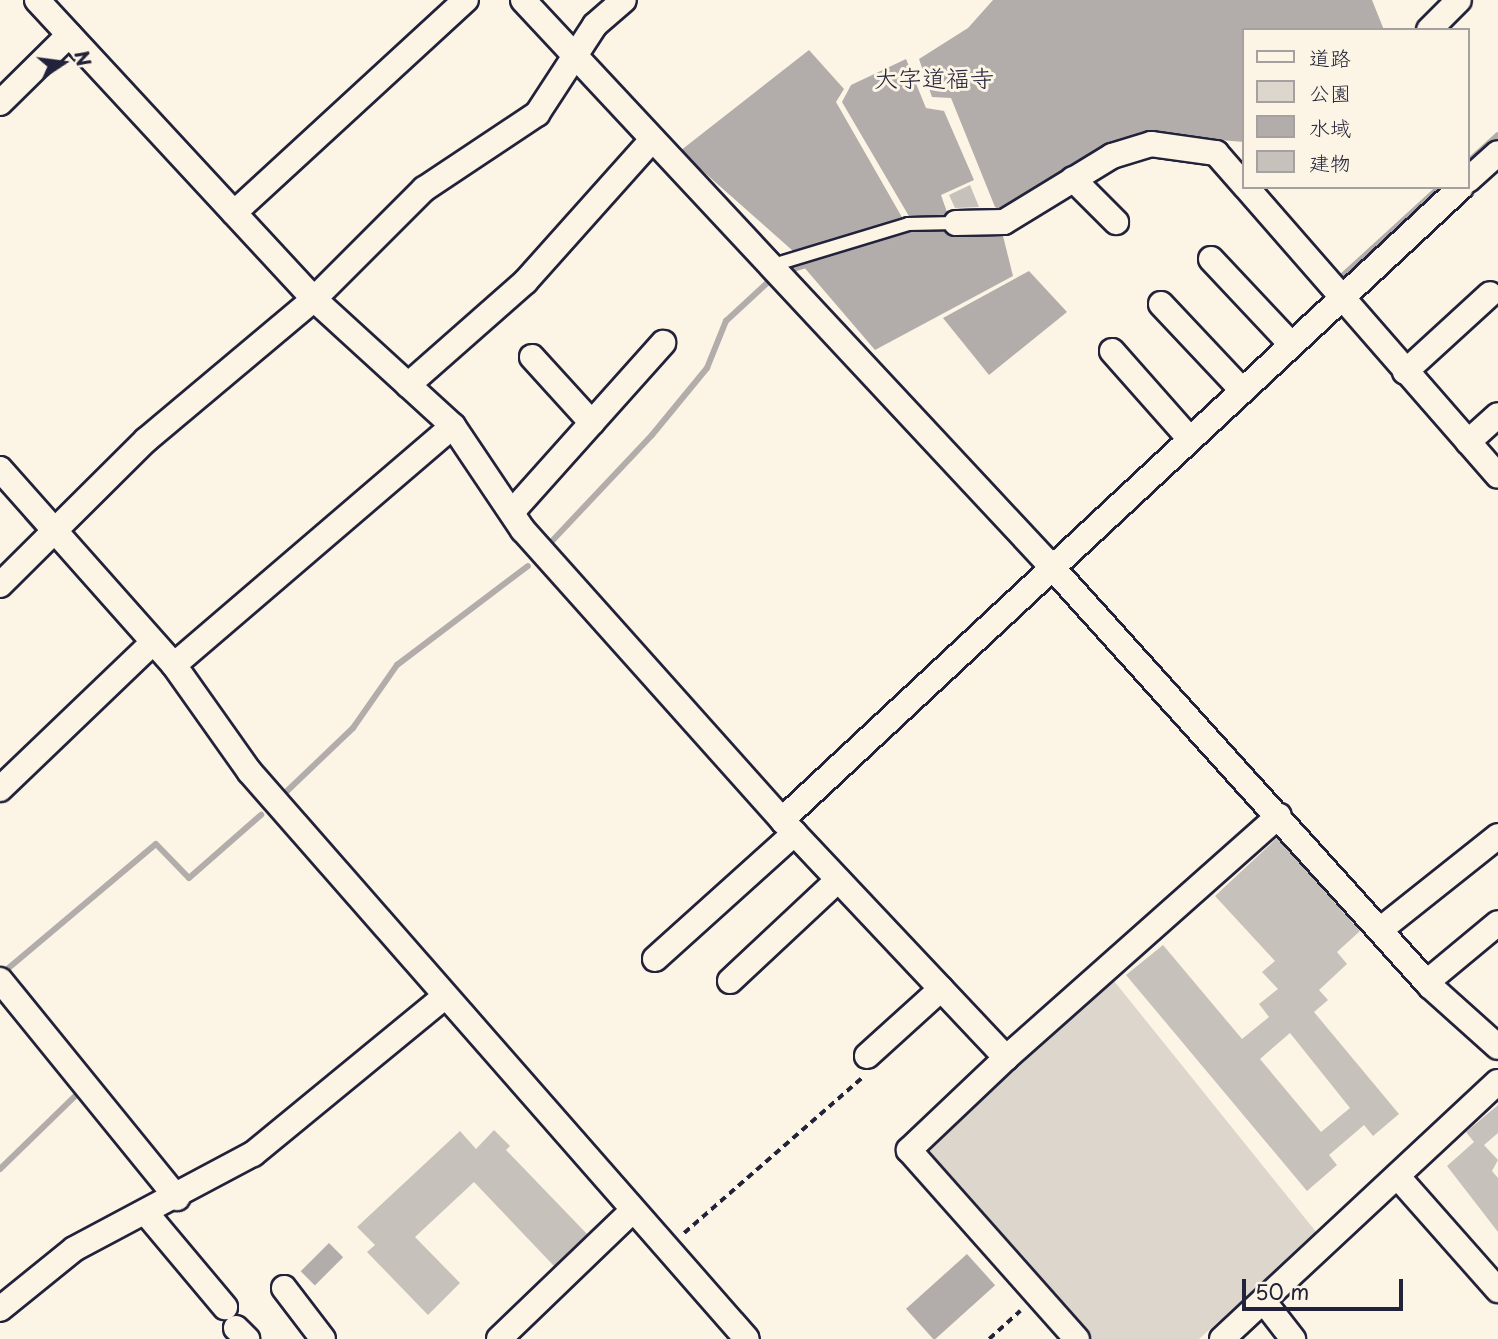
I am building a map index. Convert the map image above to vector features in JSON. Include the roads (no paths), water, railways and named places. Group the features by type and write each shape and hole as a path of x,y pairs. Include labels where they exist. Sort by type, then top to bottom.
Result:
{"street":[{"path":"37,0 314,299 453,426 512,512 789,826 1006,1058"},
{"path":"234,213 466,0"},
{"path":"524,0 575,61 1051,566 1427,982 1498,1047"},
{"path":"0,585 146,440 314,299 424,189 537,114 575,61 595,24 624,0"},
{"path":"1431,28 1459,0"},
{"path":"0,103 69,35"},
{"path":"408,385 525,282 651,141"},
{"path":"956,223 1004,222 1112,156 1152,144 1216,153 1242,183"},
{"path":"1470,178 1498,153"},
{"path":"1073,179 1116,222"},
{"path":"1248,189 1343,294 1347,306 1405,372 1473,438 1498,477"},
{"path":"655,959 1051,566 1459,189"},
{"path":"1211,259 1290,343"},
{"path":"1405,372 1490,294"},
{"path":"1161,304 1241,389"},
{"path":"512,512 663,343"},
{"path":"1112,351 1188,437"},
{"path":"532,357 592,423"},
{"path":"1473,438 1498,415"},
{"path":"174,665 453,426"},
{"path":"0,469 151,644 174,665 249,771 444,997 747,1339"},
{"path":"0,789 151,644"},
{"path":"1077,1339 909,1150 1006,1058 1279,816"},
{"path":"1380,930 1498,836"},
{"path":"730,981 838,880"},
{"path":"1427,982 1498,923"},
{"path":"0,980 177,1198"},
{"path":"867,1056 941,989"},
{"path":"0,1309 75,1249 177,1198 253,1154 444,997"},
{"path":"1222,1339 1265,1303 1498,1082"},
{"path":"1398,1177 1498,1290"},
{"path":"499,1339 633,1210"},
{"path":"146,1213 236,1325"},
{"path":"284,1288 323,1339"},
{"path":"1265,1303 1293,1339"}],"lane":[{"path":"769,267 908,224 956,223"}],"water":[{"path":"993,0 1372,0 1383,28 1242,28 1242,142 1184,137 1004,212 995,207 951,98 932,97 919,59 968,28"},
{"path":"809,50 844,89 836,102 903,219 793,251 680,151"},
{"path":"906,59 926,108 944,111 974,180 941,195 948,215 910,218 842,102 851,85"},
{"path":"910,236 1003,236 1013,276 875,350 803,266"},
{"path":"1029,271 1067,312 989,375 943,318"},
{"path":"329,1243 343,1257 315,1285 301,1271"},
{"path":"967,1254 995,1285 935,1339 906,1309"}],"waterway":[{"path":"1470,160 1498,135"},
{"path":"1337,281 1438,189"},
{"path":"790,270 910,233 957,233"},
{"path":"553,540 652,435 707,368 726,321 767,283"},
{"path":"27,518 35,527"},
{"path":"286,792 353,728 397,665 528,566"},
{"path":"9,975 5,971 156,844 189,878 261,815"},
{"path":"22,988 82,1064"},
{"path":"0,1169 75,1096"}],"district":[{"name":"大字道福寺","path":"934,78"}]}
